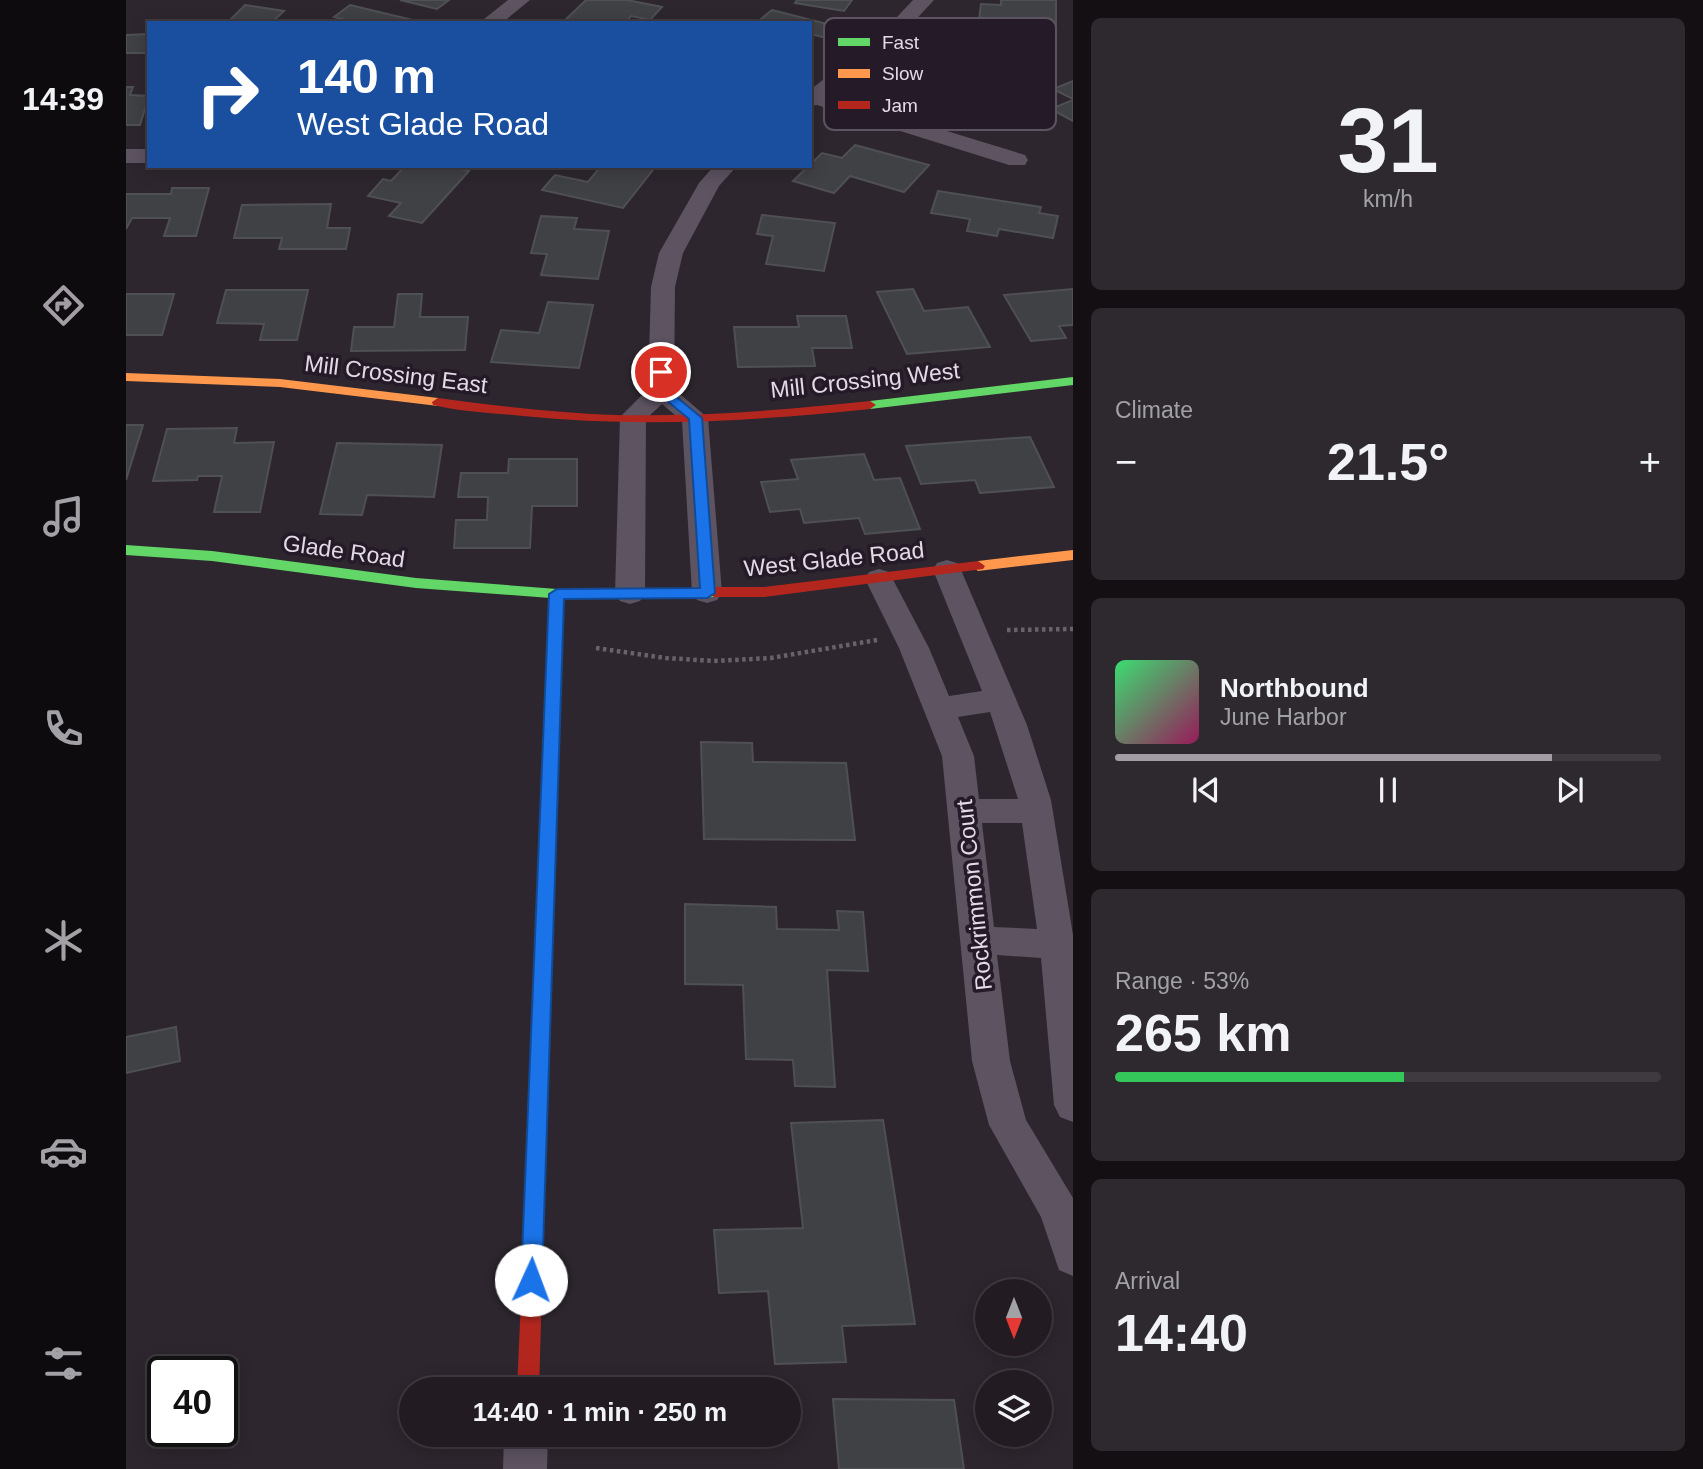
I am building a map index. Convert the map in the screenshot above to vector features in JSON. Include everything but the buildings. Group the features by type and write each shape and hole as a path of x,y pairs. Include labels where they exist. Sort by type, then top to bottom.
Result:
{"street":[{"path":"492,21 520,0"},
{"path":"907,18 924,0"},
{"path":"918,130 1017,160"},
{"path":"126,156 147,156"},
{"path":"661,404 663,287 671,253 710,183 724,168"},
{"name":"Mill Crossing East","path":"126,377 189,376 330,388 579,417 633,417"},
{"name":"Mill Crossing West","path":"695,418 794,412 1073,381"},
{"path":"630,594 633,417 661,404 695,418 707,593"},
{"name":"Glade Road","path":"126,550 212,556 415,583 557,594"},
{"name":"West Glade Road","path":"557,594 764,592 1073,555"},
{"path":"947,570 1001,700 1037,811 1057,945 1073,1105"},
{"name":"Rockrimmon Court","path":"879,579 908,636 958,756 991,1061 1008,1125 1066,1204 1073,1257"},
{"path":"527,1377 557,594"},
{"path":"939,708 1001,700"},
{"path":"966,811 1037,811"},
{"path":"979,940 1057,945"},
{"path":"525,1469 526,1447"}],"path":[{"path":"974,631 1073,629"},
{"path":"596,648 666,658 715,661 771,658 824,647 908,636"}],"traffic: fast":[{"path":"870,405 1073,381"},
{"path":"126,550 212,556 416,583 557,594 714,592"},
{"path":"538,1118 557,594"}],"traffic: slow":[{"path":"126,377 280,383 438,402"},
{"path":"978,566 1073,555"}],"traffic: jam":[{"path":"438,402 539,414 640,419 755,415 870,405"},
{"path":"714,592 764,592 978,566"},
{"path":"528,1377 538,1118"}],"route":[{"path":"531,1280 557,594 707,593 695,418 661,391 661,372"}]}
